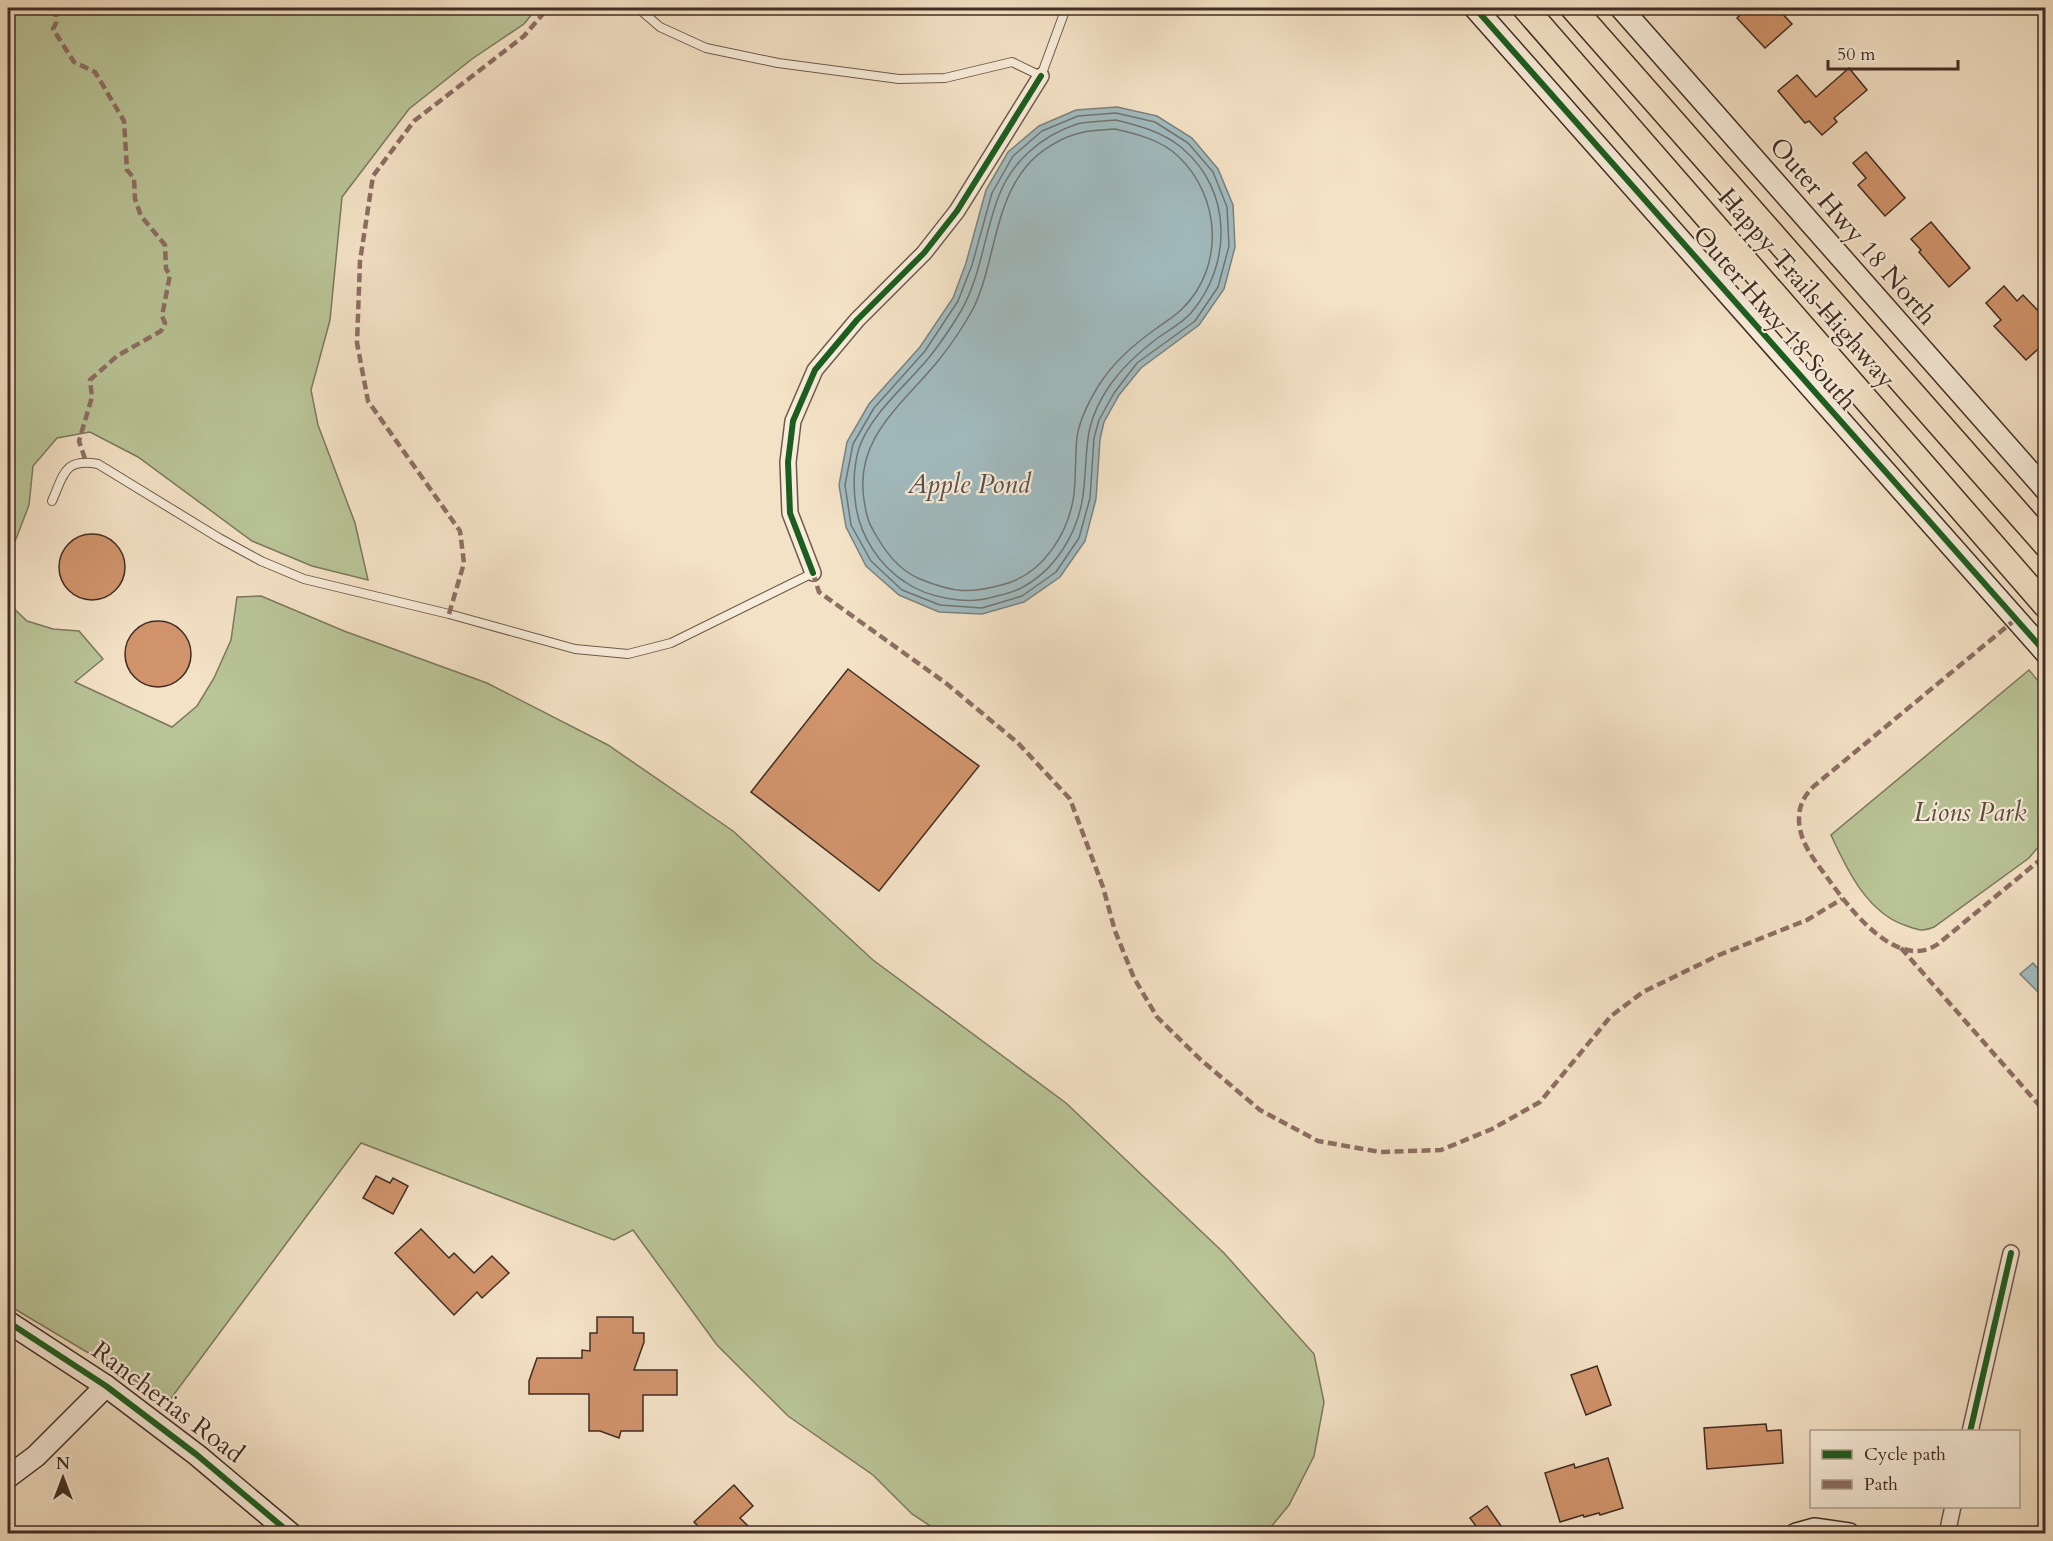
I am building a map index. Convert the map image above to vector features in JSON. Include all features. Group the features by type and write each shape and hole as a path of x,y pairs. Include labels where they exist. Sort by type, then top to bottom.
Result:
{"main road":[{"name":"Happy Trails Highway","path":"1525,8 2046,606"},
{"name":"Happy Trails Highway","path":"1573,8 2046,545"}],"street":[{"name":"Outer Hwy 18 South","path":"1475,8 2046,653"},
{"name":"Outer Hwy 18 North","path":"1621,8 2046,490"},
{"path":"813,573 790,513 788,462 793,422 814,370 857,320 924,253 957,211 1041,76"},
{"path":"1970,1430 2011,1252"},
{"name":"Rancherias Road","path":"8,1322 106,1386 197,1455 291,1533"},
{"path":"8,1477 36,1456 106,1386"},
{"path":"1947,1533 1953,1508"},
{"path":"1796,1533 1814,1529 1850,1533"}],"lane":[{"path":"638,8 660,27 706,48 778,63 899,79 945,78 1011,62 1041,76 1066,8"},
{"path":"52,501 68,468 81,461 98,464 219,538 261,561 304,579 449,614 575,649 628,654 671,644 813,573"}],"green space":[{"path":"8,8 537,8 524,24 472,59 409,109 342,197 330,320 311,390 318,425 355,523 368,580 312,566 252,541 138,457 90,432 57,438 33,466 29,505 16,539 8,550"},
{"path":"261,596 344,631 487,683 608,745 733,831 873,960 1066,1103 1224,1253 1314,1354 1324,1402 1314,1456 1289,1505 1266,1533 941,1533 912,1514 873,1475 788,1416 717,1345 633,1230 614,1240 361,1143 169,1401 8,1305 8,603 27,621 53,629 79,631 103,659 75,682 172,727 197,706 214,678 231,640 237,597"},
{"name":"Lions Park","path":"2029,670 2045,689 2045,839 2029,858 1934,927 1927,930 1917,929 1893,920 1881,912 1860,889 1831,835"}],"water":[{"name":"Apple Pond","path":"1117,107 1157,116 1192,138 1218,169 1233,205 1235,247 1224,289 1199,325 1141,368 1119,395 1104,422 1100,439 1096,499 1085,541 1060,577 1024,602 982,614 939,612 899,595 866,566 846,527 839,485 847,442 869,404 920,347 953,298 966,263 986,190 1008,152 1039,126 1076,110"},
{"path":"2033,963 2045,977 2043,997 2020,974"}],"building":[{"path":"1735,8 1777,8 1792,24 1765,48 1737,18 1741,14"},
{"path":"1849,68 1867,90 1834,118 1837,122 1822,135 1809,121 1805,123 1778,91 1797,75 1816,97"},
{"path":"1866,152 1905,198 1885,216 1858,185 1866,178 1853,163"},
{"path":"1931,222 1970,268 1949,287 1911,239"},
{"path":"2004,286 2017,301 2023,295 2046,319 2040,326 2046,332 2046,342 2026,360 1994,326 2001,320 1986,303"},
{"path":"92,534 104,537 115,544 122,555 125,567 122,579 115,590 104,597 92,600 80,597 69,590 62,579 59,567 62,555 69,544 80,537"},
{"path":"151,621 165,621 177,626 186,635 191,654 189,667 182,678 165,687 151,687 139,682 130,673 125,661 125,647 130,635 139,626"},
{"path":"848,669 979,766 879,891 751,792"},
{"path":"376,1176 390,1183 393,1178 408,1186 393,1214 363,1198"},
{"path":"421,1229 449,1258 454,1253 474,1273 492,1256 509,1273 482,1298 477,1292 454,1315 395,1253"},
{"path":"597,1317 633,1317 633,1333 644,1333 644,1342 634,1370 677,1370 677,1395 643,1395 643,1431 621,1431 619,1438 600,1431 589,1431 589,1394 529,1394 529,1381 537,1358 582,1358 582,1350 590,1351 590,1333 597,1333"},
{"path":"1597,1366 1611,1405 1586,1415 1571,1375"},
{"path":"1766,1424 1767,1431 1781,1430 1783,1463 1707,1469 1704,1428"},
{"path":"1608,1458 1623,1508 1600,1515 1599,1513 1584,1517 1583,1515 1560,1522 1545,1473 1574,1464 1575,1468"},
{"path":"734,1485 753,1506 740,1518 755,1533 690,1533 698,1526 694,1522"},
{"path":"1487,1506 1506,1533 1481,1533 1470,1518"}],"marked path":[{"path":"56,8 56,23 53,29 74,62 95,72 124,121 127,170 134,178 135,199 141,216 165,245 166,269 170,275 162,316 165,323 161,331 117,356 90,380 92,397 79,441 86,462"},
{"path":"449,614 464,563 460,531 368,401 357,343 360,261 373,176 414,121 524,36 548,8"},
{"path":"813,573 819,592 947,684 1018,743 1070,799 1103,887 1115,931 1134,978 1157,1017 1201,1060 1260,1110 1318,1141 1380,1152 1441,1150 1492,1129 1540,1102 1611,1016 1643,992 1719,955 1807,920 1842,899"},
{"path":"2016,619 1814,786 1801,805 1800,828 1809,852 1849,906 1876,933 1891,944 1907,950 1922,950 1938,944 2046,855"},
{"path":"1901,948 2046,1113"}],"cycle path":[{"path":"1475,8 2046,653"},
{"path":"813,573 790,513 788,462 793,421 815,370 857,320 924,253 957,211 1041,76"},
{"path":"1970,1430 2011,1253"},
{"path":"8,1322 106,1386 197,1455 291,1534"}]}
